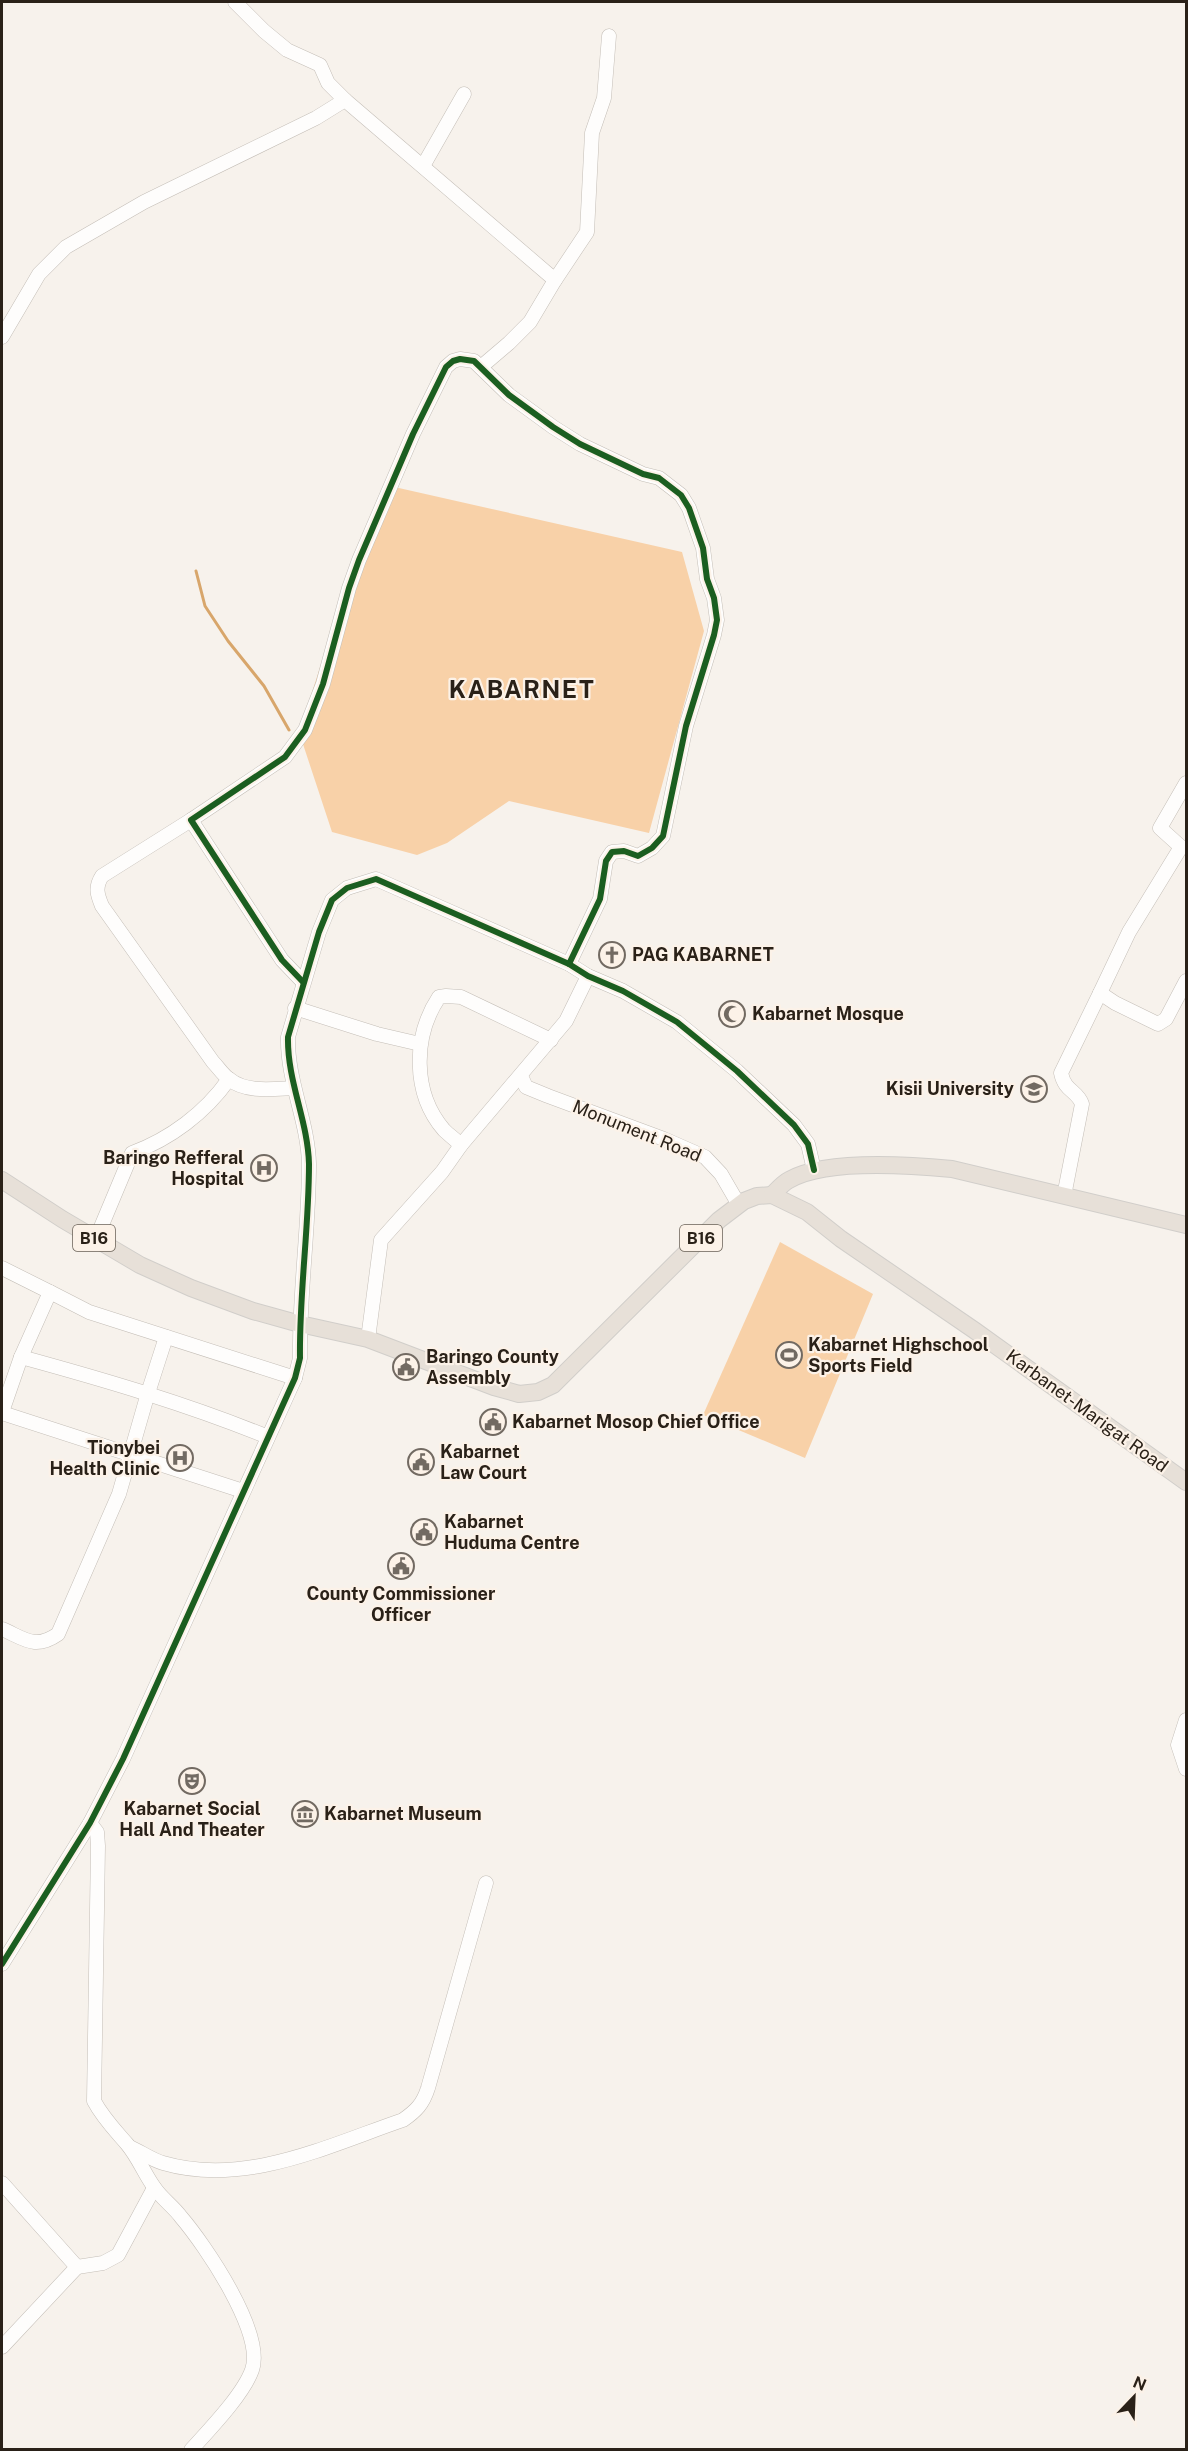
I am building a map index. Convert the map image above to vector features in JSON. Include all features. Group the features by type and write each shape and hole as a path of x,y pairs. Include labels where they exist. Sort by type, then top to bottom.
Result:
{"main road":[{"path":"772,1195 787,1181 814,1170 886,1165 952,1169 1186,1225"},
{"name":"B16","path":"2,1180 140,1265 191,1288 253,1311 368,1339 494,1387 519,1394 538,1392 554,1385 719,1220 739,1205 757,1196 772,1195"},
{"name":"Karbanet-Marigat Road","path":"772,1195 807,1212 841,1239 974,1330 1186,1482"}],"street":[{"path":"235,2 264,32 287,51 320,65 328,83 345,100 555,280"},
{"path":"482,366 530,322 587,232 592,133 604,98 609,36"},
{"path":"423,166 464,94"},
{"path":"2,336 39,273 66,247 144,202 316,118 345,100"},
{"path":"293,1088 265,1090 236,1084 229,1079 213,1062 102,906 97,893 98,882 102,876 285,757 305,730 323,684 352,579 413,434 446,367 453,361 468,359 482,366 509,395 553,427 580,444 644,474 659,478 681,495 689,508 703,548 707,579 714,598 717,620 714,635 686,726 663,836 652,848 638,856 624,851 612,852 606,861 600,899 569,964"},
{"path":"1064,1196 1082,1104 1080,1098 1066,1087 1062,1072 1129,932 1184,849 1160,828 1186,783"},
{"path":"191,820 282,960 303,982"},
{"path":"4,1957 90,1823 123,1759 295,1378 300,1358 309,1163 302,1114 293,1088 287,1054 288,1037 303,982 332,900 347,888 376,879 569,964 588,976 623,991 677,1022 737,1071 794,1125 808,1144 814,1170"},
{"path":"368,1339 381,1240 442,1172 461,1145 566,1021 588,976"},
{"path":"1100,993 1158,1024 1166,1019 1186,981"},
{"path":"461,1145 443,1129 424,1096 418,1058 420,1044 439,997 461,998 551,1040"},
{"path":"295,1008 377,1034 420,1044"},
{"name":"Monument Road","path":"521,1076 526,1087 705,1157 721,1174 739,1205"},
{"path":"96,1239 132,1153 157,1144 176,1131 217,1096 229,1079"},
{"path":"2,1269 90,1312 295,1378"},
{"path":"50,1292 21,1357 2,1412 243,1491"},
{"path":"2,1629 39,1643 58,1634 115,1504 166,1337"},
{"path":"21,1357 148,1393 212,1414 268,1437"},
{"path":"1186,1720 1178,1745 1186,1770"},
{"path":"90,1823 97,1832 99,1845 94,2102 102,2116 128,2146 154,2188 182,2217 227,2281 250,2335 254,2357 252,2370 230,2405 191,2450"},
{"path":"128,2146 162,2163 199,2168 244,2169 281,2162 403,2120 415,2112 423,2102 429,2088 486,1883"},
{"path":"2,2183 78,2267"},
{"path":"2,2347 78,2267 103,2263 118,2255 154,2188"}],"shaded area":[{"path":"390,486 682,552 704,631 649,833 509,801 447,843 417,855 332,832 299,732 327,646"},
{"name":"Kabarnet Highschool Sports Field","path":"780,1242 873,1294 805,1458 703,1415"}],"waterway":[{"path":"196,571 205,606 228,641 264,686 289,730"}],"cycle path":[{"path":"303,982 282,960 191,820 285,757 305,730 323,684 359,560 413,434 446,367 460,359 474,361 509,395 580,444 643,474 659,478 681,495 689,508 703,548 707,579 714,598 717,620 714,635 686,726 663,836 652,848 638,856 624,851 612,852 606,861 600,899 569,964"},
{"path":"2,1964 90,1823 123,1759 295,1378 300,1358 309,1164 305,1132 291,1069 288,1037 319,932 332,900 347,888 376,879 569,964 588,976 623,991 677,1022 737,1071 794,1125 808,1144 814,1170"}],"place":[{"name":"PAG KABARNET","path":"612,955"},
{"name":"Kabarnet Mosque","path":"732,1014"},
{"name":"Kisii University","path":"1034,1089"},
{"name":"Baringo Refferal Hospital","path":"264,1168"},
{"name":"Kabarnet Highschool Sports Field","path":"789,1355"},
{"name":"Baringo County Assembly","path":"406,1367"},
{"name":"Kabarnet Mosop Chief Office","path":"493,1422"},
{"name":"Tionybei Health Clinic","path":"180,1458"},
{"name":"Kabarnet Law Court","path":"421,1462"},
{"name":"Kabarnet Huduma Centre","path":"424,1532"},
{"name":"County Commissioner Officer","path":"401,1566"},
{"name":"Kabarnet Social Hall And Theater","path":"192,1781"},
{"name":"Kabarnet Museum","path":"305,1814"}],"district":[{"name":"KABARNET","path":"522,690"}]}
